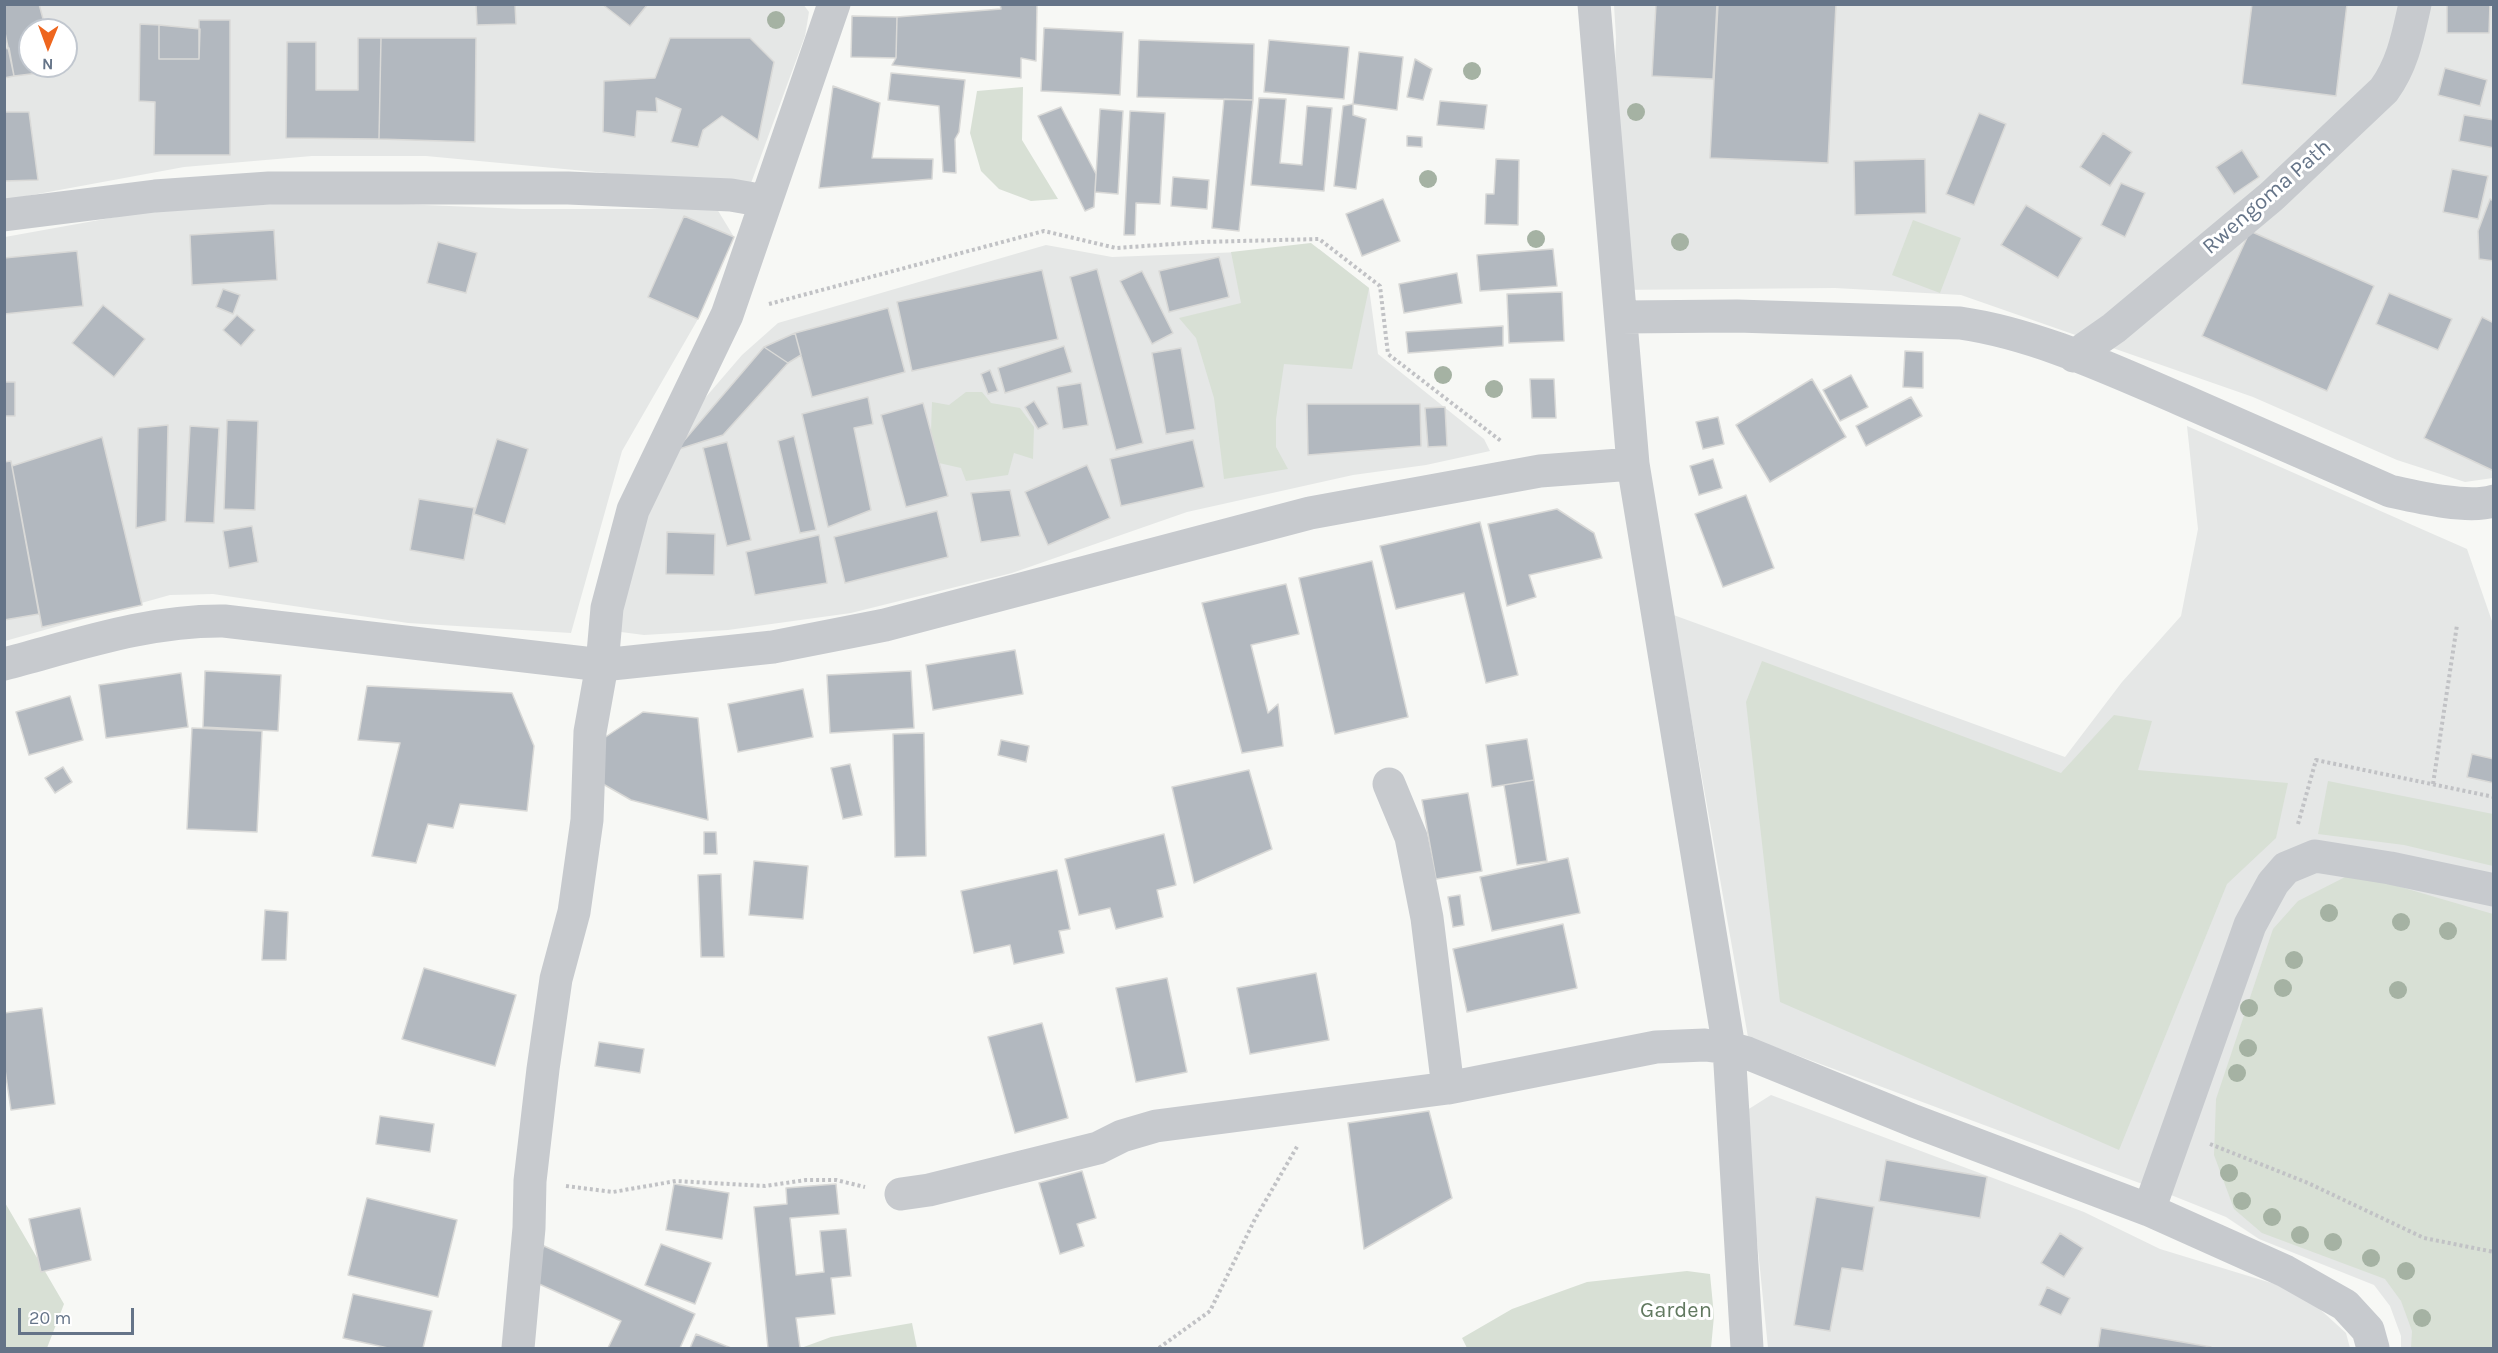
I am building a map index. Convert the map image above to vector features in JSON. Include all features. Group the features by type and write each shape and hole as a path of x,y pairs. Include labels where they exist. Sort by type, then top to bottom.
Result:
{"street":[{"path":"518,1348 529,1228 530,1181 543,1069 555,990 574,912 587,820 590,732 603,665 607,608 633,510 727,315 834,4"},
{"path":"1594,4 1633,464 1729,1048 1744,1339"},
{"name":"Rwengoma Path","path":"2074,356 2114,328 2272,196 2384,90 2396,75 2403,57 2415,4"},
{"path":"4,215 155,196 269,188 568,188 731,195 765,201"},
{"path":"1621,317 1737,316 1960,324 1995,329 2143,383 2390,491 2433,500 2484,504 2493,501"},
{"path":"4,664 154,625 195,620 224,621 603,665 772,647 885,625 1310,513 1540,471 1633,464"},
{"path":"1389,784 1411,837 1427,918 1448,1088"},
{"path":"2148,1210 2250,925 2273,883 2286,868 2315,856 2390,868 2493,890"},
{"path":"901,1194 929,1190 1098,1148 1122,1136 1156,1126 1448,1088 1656,1047 1705,1045 1747,1053 1914,1121 2148,1210 2285,1271 2345,1305 2368,1330 2373,1348"}],"path":[{"path":"727,315 1044,231 1116,248 1319,238 1380,286 1388,354 1540,471"},
{"path":"2433,784 2457,625"},
{"path":"2286,868 2316,760 2493,797"},
{"path":"1159,1348 1210,1311 1255,1219 1323,1103"},
{"path":"2176,1130 2308,1183 2424,1238 2493,1252"},
{"path":"530,1181 613,1192 676,1181 765,1185 807,1180 836,1180 901,1194"}],"shaded area":[{"path":"803,4 809,12 805,36 747,194 649,177 426,156 312,156 184,167 5,200 5,5"},
{"path":"1614,5 2493,5 2493,478 2465,482 2397,460 2253,397 1961,295 1835,288 1612,290 1610,249 1616,37"},
{"path":"325,201 523,209 717,209 734,237 698,319 622,451 571,633 408,623 213,594 170,595 5,641 5,237 149,211"},
{"path":"1046,245 1112,257 1319,249 1369,288 1378,354 1484,439 1490,451 1426,465 1353,475 1187,512 1012,573 851,613 728,630 644,635 621,632 612,619 639,518 699,405 742,355 778,323"},
{"path":"2187,426 2467,549 2494,627 2493,1348 2401,1348 2401,1336 2390,1306 2374,1285 2259,1239 2226,1217 2161,1191 1748,1037 1684,676 1668,613 2065,757 2122,682 2181,616 2198,529"},
{"path":"1771,1095 2084,1212 2160,1249 2301,1292 2346,1333 2350,1348 1768,1348 1744,1112"}],"green space":[{"path":"1023,87 1022,140 1058,199 1031,201 999,189 981,171 970,133 977,91"},
{"path":"1913,220 1961,238 1940,293 1892,275"},
{"path":"1311,243 1369,288 1352,369 1284,364 1276,419 1276,447 1288,469 1224,479 1214,398 1196,338 1179,318 1241,303 1231,252"},
{"path":"966,392 982,392 991,403 1020,408 1034,427 1033,459 1014,453 1008,475 966,481 961,468 930,461 932,402 949,405"},
{"path":"1762,661 2061,773 2114,715 2152,721 2138,770 2288,783 2276,838 2227,884 2119,1150 1780,1002 1746,702"},
{"path":"2328,781 2493,814 2493,866 2404,845 2318,834"},
{"path":"2353,873 2493,914 2493,1348 2411,1348 2412,1331 2401,1301 2385,1279 2262,1233 2234,1209 2214,1155 2216,1099 2273,929 2298,901"},
{"path":"4,1201 64,1304 47,1348 5,1348"},
{"name":"Garden","path":"1687,1271 1710,1274 1714,1316 1711,1348 1467,1348 1462,1338 1512,1309 1587,1282"},
{"path":"912,1323 917,1348 801,1348 831,1337"}],"building":[{"path":"4,4 39,4 43,18 18,18 18,76 14,76 4,28"},
{"path":"476,4 515,4 516,24 477,25"},
{"path":"602,4 648,4 630,26"},
{"path":"1000,4 1037,4 1036,61 1021,58 1021,78 892,65 896,58 897,17 1001,9"},
{"path":"1656,4 1717,4 1713,79 1652,76"},
{"path":"1718,4 1836,4 1828,163 1710,158"},
{"path":"2252,4 2347,4 2336,96 2242,84"},
{"path":"2447,4 2490,4 2489,33 2447,33"},
{"path":"852,16 897,17 896,58 851,57"},
{"path":"199,20 230,20 230,155 154,155 155,102 139,101 140,24 159,25 159,59 199,59"},
{"path":"159,25 200,29 199,59 159,59"},
{"path":"1044,28 1123,32 1120,95 1041,91"},
{"path":"358,38 381,38 379,139 286,138 287,42 316,42 316,90 358,90"},
{"path":"381,38 476,38 475,142 379,139"},
{"path":"670,38 750,38 774,62 758,140 722,116 703,130 698,147 671,142 681,109 656,98 657,112 637,111 635,137 603,132 604,81 655,78"},
{"path":"1139,40 1254,44 1253,100 1137,97"},
{"path":"1269,40 1349,47 1344,99 1264,92"},
{"path":"9,48 14,76 4,78 4,49"},
{"path":"1359,52 1403,57 1397,110 1353,104"},
{"path":"1415,59 1432,69 1423,100 1407,97"},
{"path":"2445,68 2487,80 2480,106 2438,95"},
{"path":"891,73 965,80 959,132 955,139 956,173 943,172 939,106 888,100"},
{"path":"833,86 880,103 872,158 933,159 932,179 819,188"},
{"path":"1259,98 1286,99 1280,163 1302,165 1307,106 1332,108 1324,191 1251,185"},
{"path":"1224,99 1253,100 1239,231 1212,228"},
{"path":"1440,101 1487,105 1484,129 1437,125"},
{"path":"1353,104 1353,115 1366,119 1356,189 1334,186 1343,106"},
{"path":"1061,107 1096,174 1094,207 1085,211 1038,116"},
{"path":"1100,109 1123,111 1118,194 1095,192"},
{"path":"1130,111 1165,113 1160,204 1136,203 1135,235 1124,235"},
{"path":"4,112 29,112 38,180 4,181"},
{"path":"1979,113 2006,124 1974,205 1946,194"},
{"path":"2464,115 2494,120 2494,148 2459,141"},
{"path":"2103,133 2132,152 2110,186 2080,167"},
{"path":"1407,136 1422,137 1422,147 1407,146"},
{"path":"2242,150 2259,177 2234,194 2216,167"},
{"path":"1496,159 1519,160 1518,225 1485,224 1486,194 1494,194"},
{"path":"1925,159 1926,213 1855,215 1854,161"},
{"path":"2452,169 2488,176 2478,219 2443,212"},
{"path":"1173,177 1209,180 1207,209 1171,206"},
{"path":"2121,183 2145,193 2125,237 2101,225"},
{"path":"1383,199 1400,241 1362,256 1346,214"},
{"path":"2490,199 2494,201 2494,261 2479,259 2478,231"},
{"path":"2026,205 2082,238 2058,278 2001,245"},
{"path":"684,216 734,237 698,319 648,297"},
{"path":"274,230 277,280 192,285 190,235"},
{"path":"2250,231 2374,286 2327,391 2202,336"},
{"path":"438,242 477,253 466,293 427,283"},
{"path":"1553,249 1557,286 1480,291 1477,255"},
{"path":"77,251 83,306 4,314 4,258"},
{"path":"1219,257 1229,297 1169,312 1159,271"},
{"path":"1097,269 1143,443 1116,450 1070,277"},
{"path":"1042,270 1058,339 912,371 897,302"},
{"path":"1142,271 1173,333 1152,344 1120,281"},
{"path":"1457,273 1462,303 1404,313 1399,284"},
{"path":"223,289 240,295 233,314 216,307"},
{"path":"1562,292 1564,341 1509,343 1507,294"},
{"path":"2389,293 2452,319 2438,350 2376,324"},
{"path":"103,305 145,339 114,377 72,343"},
{"path":"888,308 905,372 812,397 795,333"},
{"path":"237,315 255,330 241,346 223,330"},
{"path":"2482,317 2494,323 2494,471 2424,438"},
{"path":"1503,326 1503,346 1408,353 1406,332"},
{"path":"795,333 801,355 788,363 764,347"},
{"path":"1064,346 1072,372 1005,393 998,368"},
{"path":"764,347 788,363 723,435 676,450"},
{"path":"1181,348 1195,429 1166,434 1152,353"},
{"path":"1905,351 1923,352 1923,388 1903,387"},
{"path":"990,370 998,391 988,394 981,374"},
{"path":"1851,375 1868,407 1840,421 1823,390"},
{"path":"1530,379 1554,379 1556,418 1532,418"},
{"path":"1812,379 1846,437 1770,482 1736,425"},
{"path":"4,382 15,382 15,416 5,416 5,445"},
{"path":"1081,383 1088,425 1063,429 1057,387"},
{"path":"868,397 873,424 854,428 871,510 828,527 802,414"},
{"path":"1911,397 1922,416 1866,446 1856,426"},
{"path":"1034,401 1048,424 1038,429 1025,407"},
{"path":"923,403 948,496 906,507 881,415"},
{"path":"1307,404 1420,404 1421,446 1308,455"},
{"path":"1445,407 1447,446 1428,447 1425,408"},
{"path":"1718,417 1724,444 1703,449 1696,422"},
{"path":"227,420 258,421 255,510 224,509"},
{"path":"168,425 166,521 136,528 138,428"},
{"path":"190,426 219,428 214,523 185,522"},
{"path":"794,436 816,530 800,533 778,441"},
{"path":"102,437 142,605 42,627 12,466"},
{"path":"497,439 528,449 505,524 474,514"},
{"path":"1193,440 1204,487 1121,506 1110,459"},
{"path":"727,442 751,540 727,546 703,448"},
{"path":"1713,459 1722,488 1699,495 1690,466"},
{"path":"11,461 39,614 4,620 4,462"},
{"path":"1087,465 1110,518 1048,545 1025,492"},
{"path":"1010,490 1020,536 981,542 971,493"},
{"path":"1746,495 1774,568 1723,587 1695,514"},
{"path":"419,499 474,508 464,560 410,550"},
{"path":"1557,509 1594,533 1602,558 1529,575 1536,597 1507,606 1488,524"},
{"path":"937,511 948,557 845,583 834,537"},
{"path":"1480,522 1518,675 1486,683 1464,593 1396,609 1380,546"},
{"path":"252,526 258,562 229,568 223,531"},
{"path":"667,532 715,534 714,575 666,574"},
{"path":"819,535 827,583 755,595 746,552"},
{"path":"1372,561 1408,717 1335,734 1299,578"},
{"path":"1286,584 1299,634 1251,645 1268,713 1278,704 1283,746 1242,753 1202,603"},
{"path":"1015,650 1023,694 933,710 926,665"},
{"path":"205,671 281,675 278,731 203,727"},
{"path":"911,671 914,728 830,733 827,675"},
{"path":"181,673 188,727 106,738 99,685"},
{"path":"367,686 512,693 534,746 527,811 460,804 453,828 428,824 416,863 372,856 400,743 358,740"},
{"path":"803,689 813,737 738,752 728,704"},
{"path":"70,696 83,740 29,755 16,712"},
{"path":"643,712 698,718 708,820 631,800 589,776 592,746"},
{"path":"192,728 262,731 257,832 187,829"},
{"path":"924,733 926,856 895,857 893,734"},
{"path":"1527,739 1534,780 1492,787 1486,745"},
{"path":"1001,740 1029,746 1026,762 998,755"},
{"path":"2472,754 2494,759 2494,783 2467,777"},
{"path":"850,764 862,815 843,819 831,768"},
{"path":"63,767 72,782 55,793 45,778"},
{"path":"1249,770 1272,849 1194,883 1172,787"},
{"path":"1534,780 1547,861 1517,865 1504,785"},
{"path":"1468,793 1482,871 1436,879 1422,800"},
{"path":"704,832 716,832 717,854 704,854"},
{"path":"1164,834 1176,885 1157,890 1163,917 1116,929 1110,908 1079,915 1065,859"},
{"path":"1568,858 1580,913 1492,931 1480,877"},
{"path":"754,861 808,866 803,919 749,915"},
{"path":"1057,870 1070,929 1059,931 1064,953 1014,964 1010,945 974,953 961,891"},
{"path":"721,874 724,957 701,957 698,875"},
{"path":"1460,895 1464,925 1453,927 1448,897"},
{"path":"265,910 288,912 286,960 262,960"},
{"path":"1563,924 1577,988 1467,1012 1453,949"},
{"path":"424,968 516,995 495,1066 402,1039"},
{"path":"1316,973 1329,1040 1250,1054 1237,988"},
{"path":"1167,978 1187,1072 1136,1082 1116,988"},
{"path":"42,1008 55,1104 11,1110 4,1063 4,1013"},
{"path":"1042,1023 1068,1118 1015,1133 988,1037"},
{"path":"599,1042 644,1049 640,1073 595,1066"},
{"path":"1429,1111 1452,1198 1364,1249 1348,1123"},
{"path":"380,1116 434,1124 430,1152 376,1144"},
{"path":"1886,1160 1987,1177 1980,1218 1879,1201"},
{"path":"1082,1171 1096,1218 1077,1224 1084,1246 1060,1254 1039,1183"},
{"path":"674,1184 729,1193 722,1239 666,1230"},
{"path":"836,1184 839,1214 790,1218 796,1275 824,1272 820,1231 846,1229 851,1276 831,1278 835,1314 796,1318 800,1348 768,1348 754,1207 787,1204 786,1188"},
{"path":"1816,1197 1874,1207 1863,1271 1842,1268 1830,1331 1794,1325"},
{"path":"367,1198 457,1220 438,1297 348,1275"},
{"path":"80,1208 91,1260 41,1272 29,1219"},
{"path":"2060,1233 2083,1248 2064,1277 2041,1263"},
{"path":"661,1244 711,1263 695,1304 645,1285"},
{"path":"544,1246 695,1314 680,1348 608,1348 621,1321 528,1279"},
{"path":"2047,1287 2070,1298 2061,1315 2039,1305"},
{"path":"353,1294 432,1311 423,1348 388,1348 343,1338"},
{"path":"2101,1328 2211,1347 2098,1348"},
{"path":"696,1334 731,1348 690,1348"}]}
